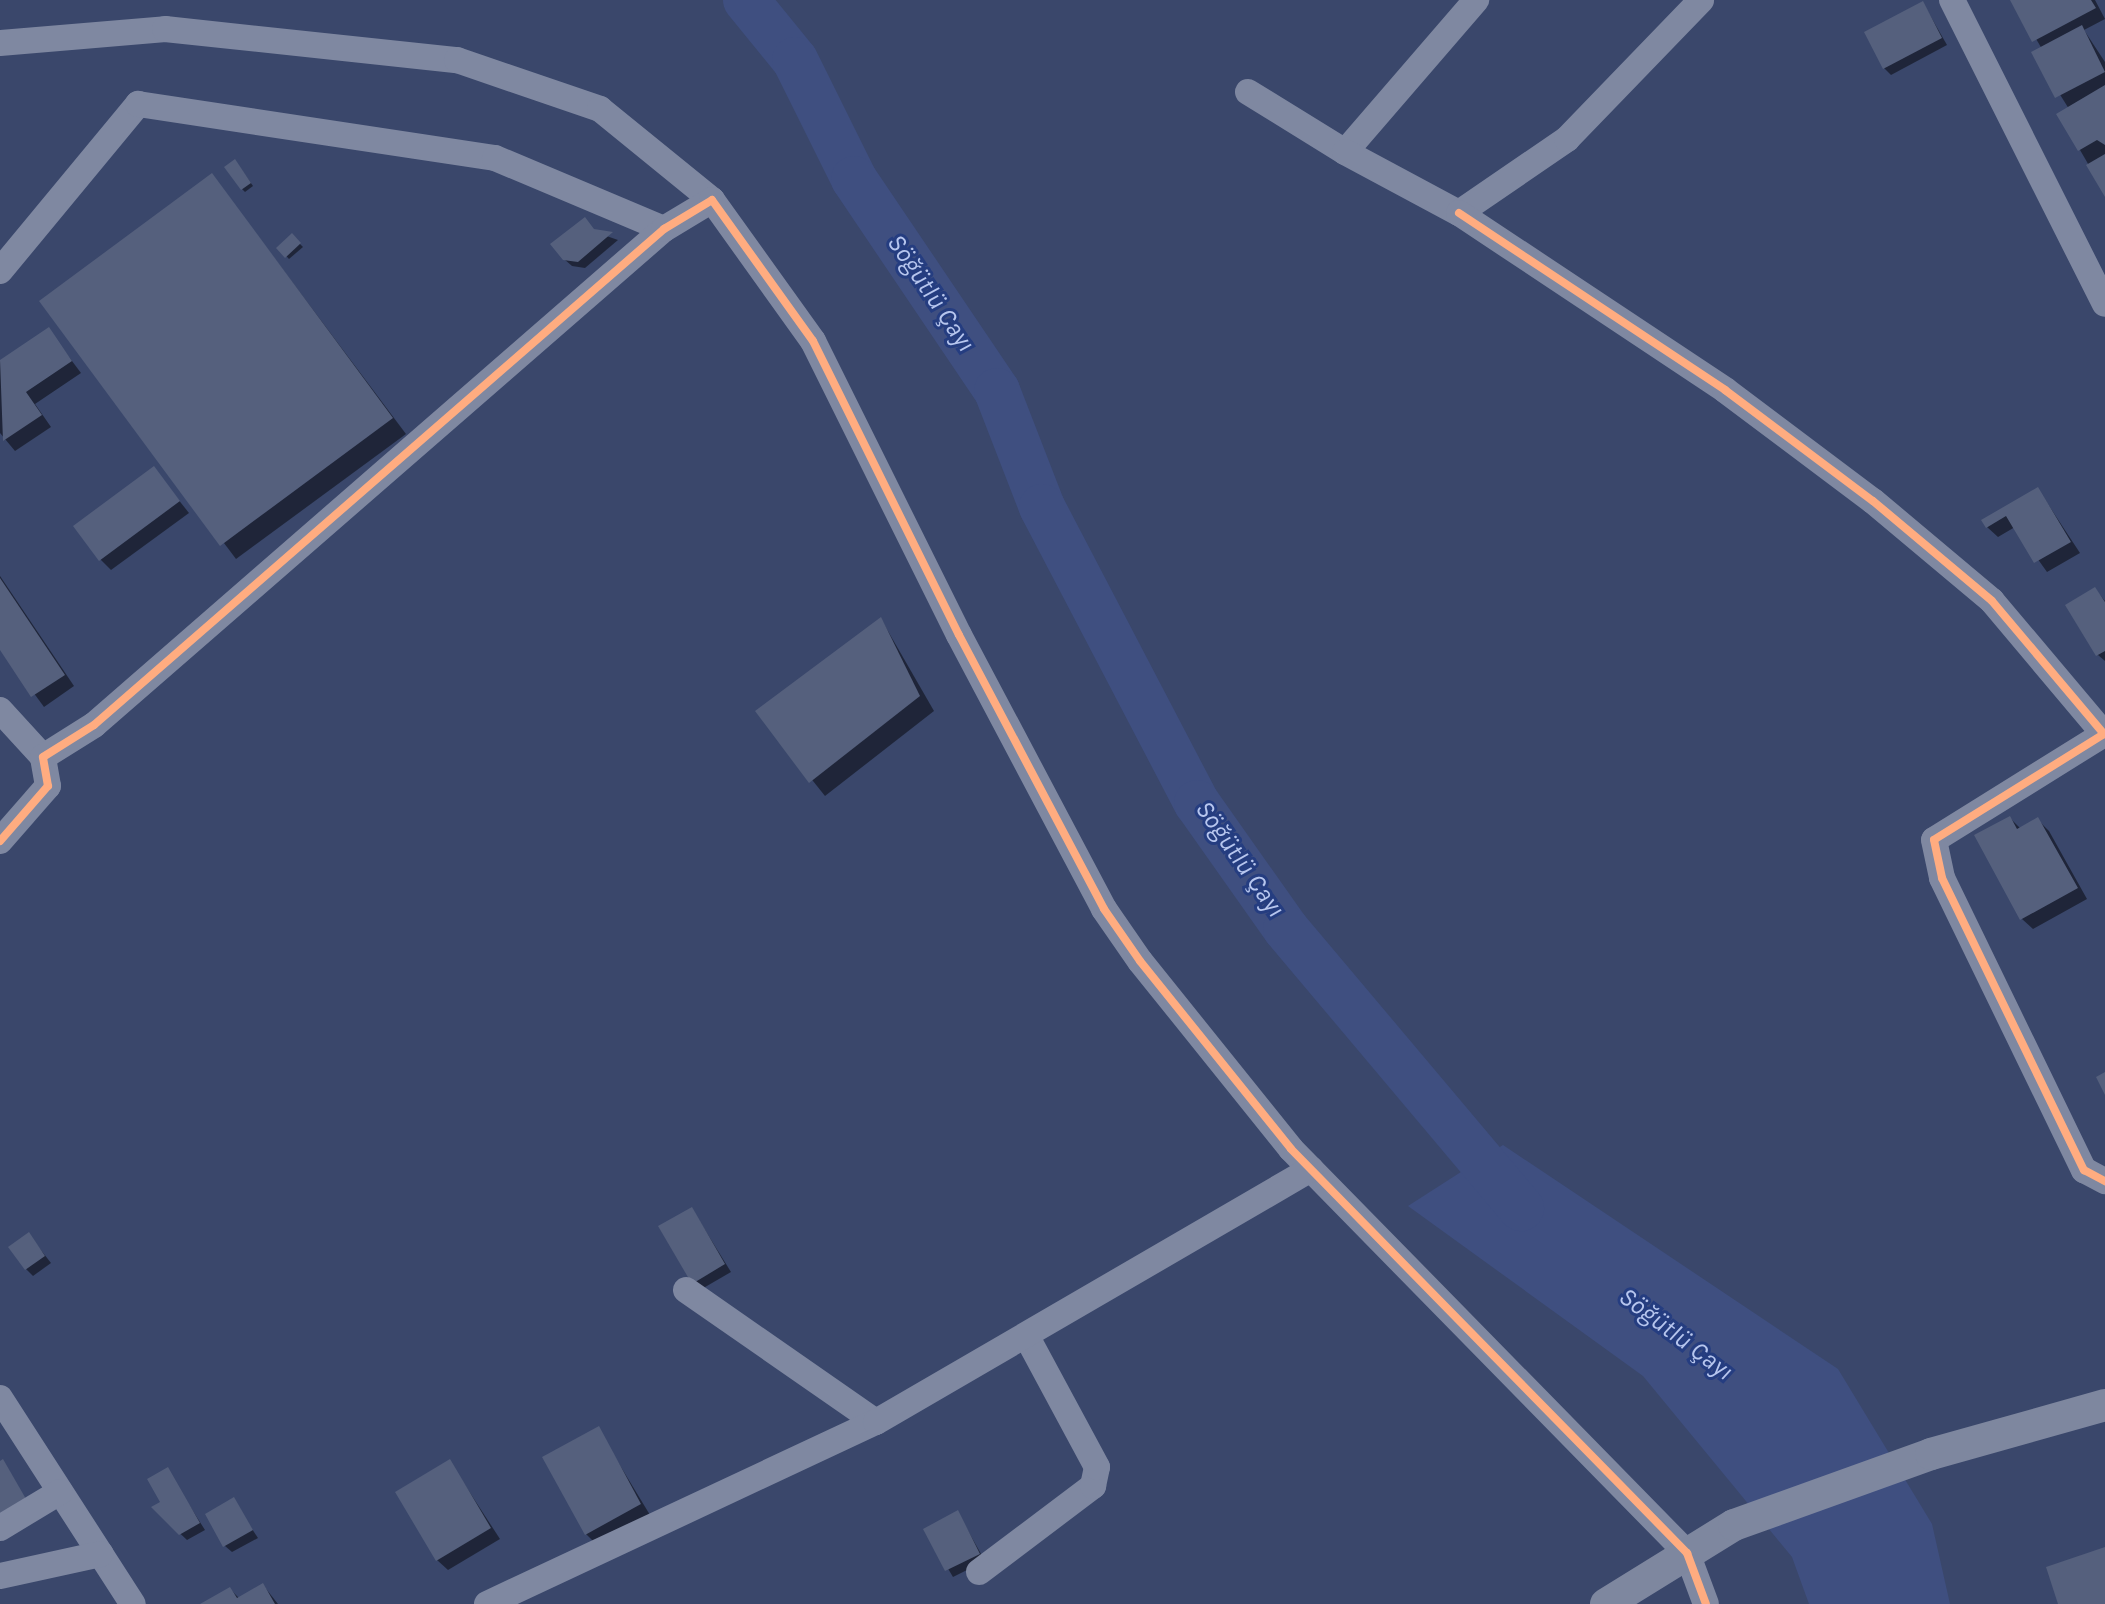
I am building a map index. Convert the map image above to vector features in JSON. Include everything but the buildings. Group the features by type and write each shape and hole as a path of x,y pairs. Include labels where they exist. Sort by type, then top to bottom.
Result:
{"main road":[{"path":"1606,1604 1734,1525 1931,1454 2105,1405"}],"street":[{"path":"1345,152 1476,0"},
{"path":"1459,213 1567,139 1701,0"},
{"path":"1952,0 2105,304"},
{"path":"0,43 165,29 457,60 600,109 712,200 813,341 1104,909 1311,1169 1687,1553 1706,1604"},
{"path":"1248,92 1345,152 1459,213 1725,390 1873,501 1992,601 2095,707 2104,735 1934,840 1942,878 2084,1170 2105,1181"},
{"path":"0,271 138,104 495,158 664,229"},
{"path":"43,757 94,725 664,229 712,200"},
{"path":"0,710 43,757 48,786 0,841"},
{"path":"487,1604 876,1422 1028,1339 1311,1169"},
{"path":"686,1290 876,1422"},
{"path":"979,1572 1093,1486 1097,1467 1028,1339"},
{"path":"0,1398 133,1604"},
{"path":"0,1528 60,1492"},
{"path":"0,1576 101,1554"}],"water":[{"path":"1503,1145 1838,1369 1932,1524 1950,1604 1809,1604 1792,1557 1643,1376 1408,1206"}],"waterway":[{"name":"Söğütlü Çayı","path":"746,0 795,60 854,179 997,391 1042,507 1197,803 1286,929 1521,1208"}],"cycle path":[{"path":"0,841 48,786 43,757 94,725 664,229 712,200 813,341 959,635 1104,909 1140,961 1291,1149 1687,1553 1706,1604"},
{"path":"1459,213 1725,390 1873,501 1992,601 2104,734 1934,840 1942,878 2084,1170 2105,1181"}]}
